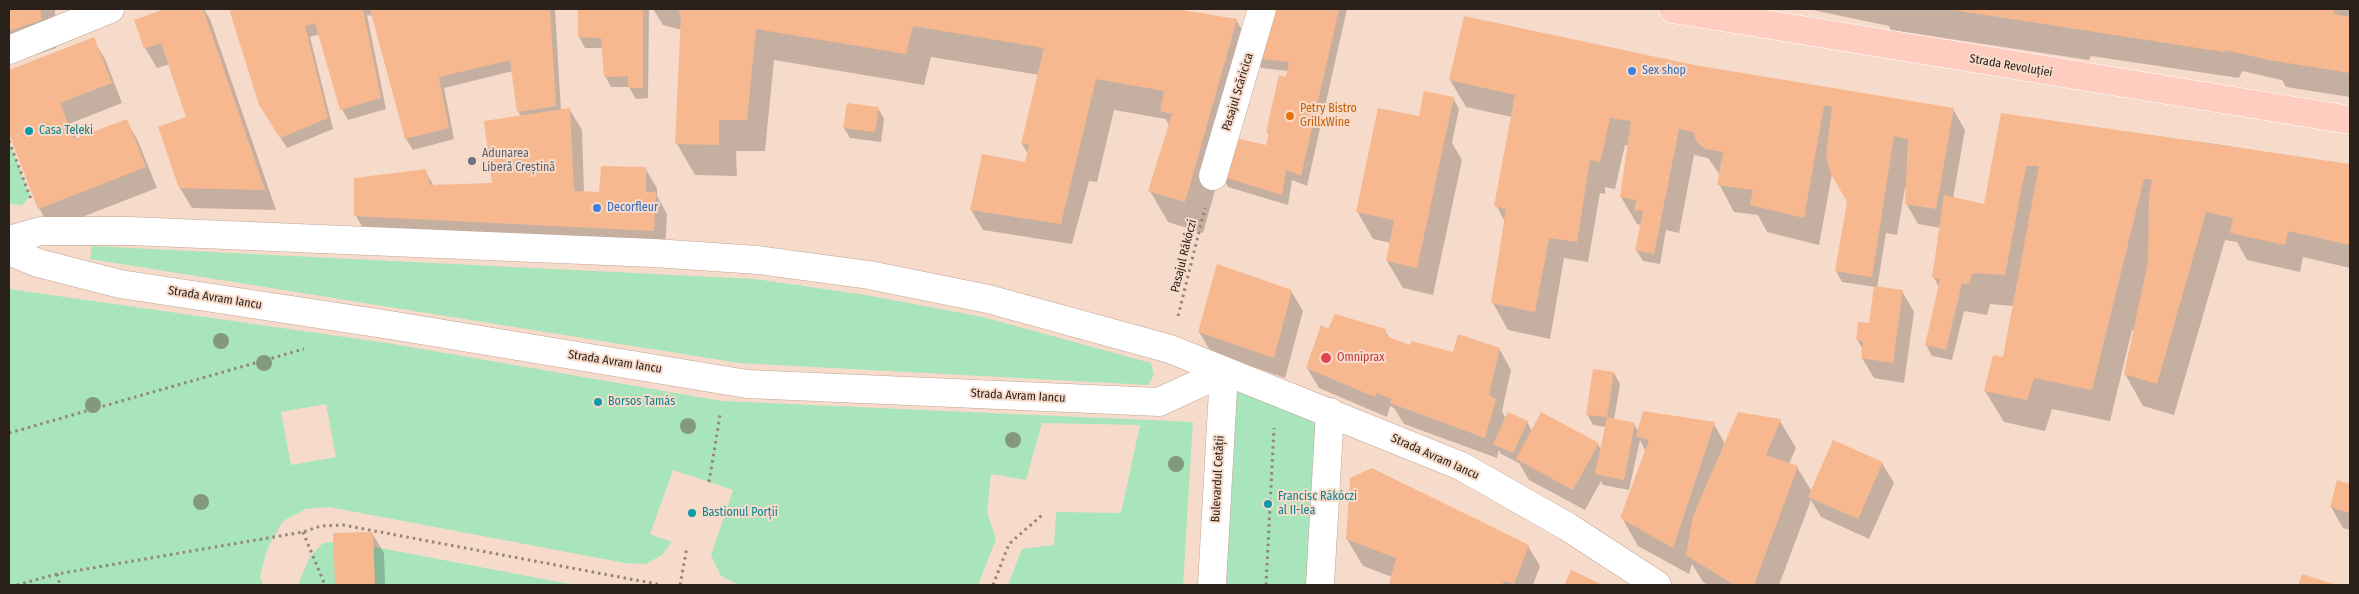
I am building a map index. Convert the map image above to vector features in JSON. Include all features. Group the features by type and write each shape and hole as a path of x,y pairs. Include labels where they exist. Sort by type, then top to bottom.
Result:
{"main road":[{"name":"Strada Revoluției","path":"1673,9 2350,120"}],"street":[{"path":"9,50 110,9"},
{"name":"Pasajul Scăricica","path":"1213,176 1262,9"},
{"name":"Strada Avram Iancu","path":"9,240 41,231 130,231 644,253 758,260 869,276 988,299 1170,349 1461,466 1568,527 1657,585"},
{"name":"Strada Avram Iancu","path":"9,251 38,263 120,284 756,384 1158,402 1224,372"},
{"name":"Bulevardul Cetății","path":"1212,585 1224,372"},
{"path":"1320,585 1330,412"}],"path":[{"path":"9,141 32,203"},
{"name":"Pasajul Rákóczi","path":"1177,322 1213,176"},
{"path":"9,433 314,346"},
{"path":"709,482 726,380"},
{"path":"1266,585 1276,393"},
{"path":"993,585 1009,544 1042,515"},
{"path":"16,585 58,574 303,532 321,526 343,525 662,585"},
{"path":"303,532 325,585"},
{"path":"680,585 687,547"},
{"path":"58,574 60,585"}],"green space":[{"path":"9,141 30,196 22,205 9,204"},
{"path":"92,246 755,279 866,295 983,317 1151,363 1154,375 1148,385 739,363 90,259"},
{"path":"9,289 387,343 722,401 1193,422 1183,585 1008,585 1022,549 1054,545 1056,512 1121,513 1140,425 1042,423 1026,480 991,474 987,512 996,539 978,585 739,585 721,576 711,555 733,490 673,470 650,534 672,542 662,555 646,564 625,563 329,507 306,509 283,521 267,549 260,577 263,585 9,585","holes":["326,404 336,457 291,465 281,412"]},
{"path":"1224,372 1330,412 1320,585 1212,585"},
{"path":"343,541 575,585 298,585 310,556 323,543"}],"building":[{"path":"9,9 41,9 41,20 9,31"},
{"path":"165,9 203,9 265,190 179,188 158,127 186,117 161,43 144,49 134,20"},
{"path":"229,9 363,9 381,98 340,110 315,23 305,26 328,118 280,138 259,105"},
{"path":"370,9 550,9 556,106 517,112 510,60 439,77 449,128 405,139"},
{"path":"578,9 643,9 643,88 628,88 628,76 604,77 601,38 578,37"},
{"path":"677,9 1176,9 1237,19 1185,202 1148,191 1172,114 1160,111 1164,91 1096,79 1061,224 970,210 982,154 1025,162 1029,145 1021,144 1044,48 913,26 906,54 756,29 747,120 719,120 719,145 675,144 681,15"},
{"path":"1268,9 1339,9 1301,176 1286,170 1282,195 1221,176 1230,137 1266,145 1269,132 1266,132 1279,75 1286,77 1289,62 1253,58"},
{"path":"1947,9 2336,9 2333,14 2350,17 2350,73 2269,60 2225,50 2224,52"},
{"path":"1464,16 1694,65 1954,108 1936,209 1905,204 1908,139 1894,136 1872,277 1835,271 1847,202 1831,174 1826,156 1832,106 1824,106 1804,218 1750,205 1753,190 1717,185 1723,152 1705,149 1697,142 1693,132 1679,129 1654,254 1635,250 1643,211 1634,210 1636,200 1620,197 1631,121 1610,118 1600,162 1590,160 1577,242 1549,238 1535,312 1491,303 1506,209 1494,206 1515,95 1449,80"},
{"path":"94,37 112,83 60,103 74,139 127,119 146,167 38,209 9,134 9,70"},
{"path":"1424,91 1454,97 1417,268 1386,261 1394,220 1356,212 1378,108 1419,116"},
{"path":"847,103 879,107 875,132 843,128"},
{"path":"570,108 574,191 599,192 601,166 646,167 646,192 656,192 654,231 354,216 354,178 426,169 430,185 492,183 484,121"},
{"path":"2001,113 2350,164 2350,245 2288,231 2285,245 2230,233 2233,218 2206,212 2157,384 2124,374 2148,262 2149,197 2152,179 2144,179 2092,390 2034,378 2027,400 1984,391 1993,355 2003,357 2039,166 2026,166 2005,275 1972,273 1969,284 1962,283 1946,350 1925,345 1940,279 1932,278 1944,195 1984,204"},
{"path":"1217,264 1292,290 1274,358 1198,332"},
{"path":"1874,286 1903,290 1893,363 1861,358 1863,341 1856,340 1858,322 1869,323"},
{"path":"1335,314 1386,329 1386,336 1410,345 1411,341 1453,352 1458,334 1500,348 1489,395 1496,399 1485,438 1390,403 1392,399 1376,393 1375,397 1306,368 1321,325 1328,329"},
{"path":"1593,369 1614,372 1607,417 1586,415"},
{"path":"1643,411 1715,422 1673,548 1620,518 1649,440 1636,436"},
{"path":"1508,412 1528,421 1513,453 1493,444"},
{"path":"1541,412 1599,443 1573,490 1516,459"},
{"path":"1738,412 1781,419 1766,455 1798,466 1754,585 1734,585 1686,555 1693,516"},
{"path":"1607,417 1635,423 1624,480 1595,474"},
{"path":"1833,440 1883,462 1858,519 1808,497"},
{"path":"1372,468 1529,545 1514,584 1504,581 1502,585 1389,585 1396,558 1346,539 1350,478"},
{"path":"2337,480 2350,484 2350,513 2330,507"},
{"path":"373,532 375,585 335,585 333,533"},
{"path":"1571,570 1603,585 1564,585"},
{"path":"2302,574 2337,585 2298,585"}],"place":[{"name":"Sex shop","path":"1632,71"},
{"name":"Petry Bistro GrillxWine","path":"1290,116"},
{"name":"Casa Teleki","path":"29,131"},
{"name":"Adunarea Liberă Creștină","path":"472,161"},
{"name":"Decorfleur","path":"597,208"},
{"name":"Omniprax","path":"1326,358"},
{"name":"Borsos Tamás","path":"598,402"},
{"name":"Francisc Rákóczi al II-lea","path":"1268,504"},
{"name":"Bastionul Porții","path":"692,513"}]}
